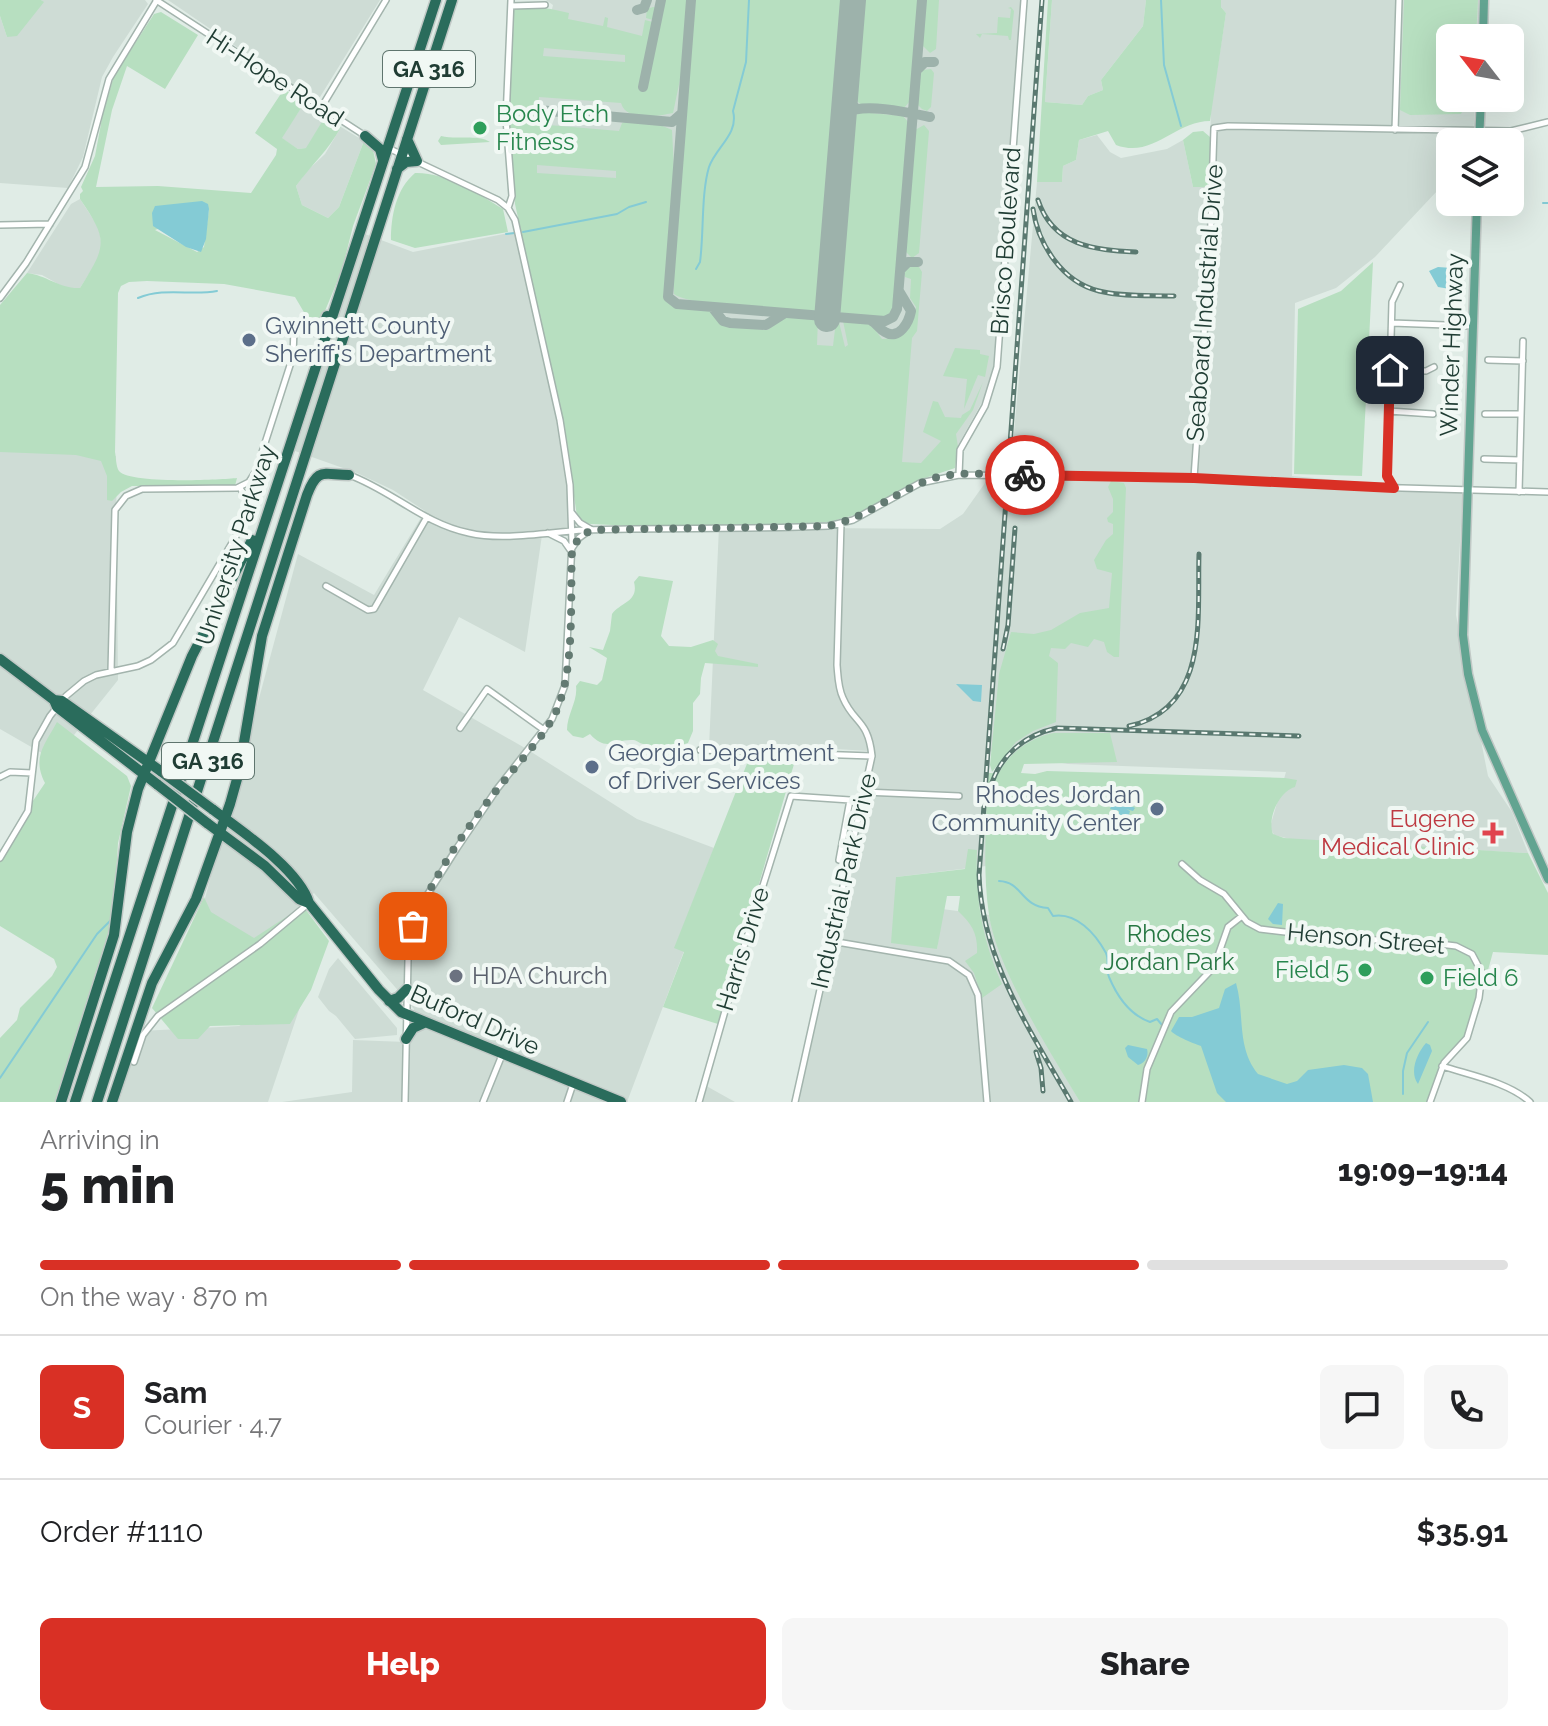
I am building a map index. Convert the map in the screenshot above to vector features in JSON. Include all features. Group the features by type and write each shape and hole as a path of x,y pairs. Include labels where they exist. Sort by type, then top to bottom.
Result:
{"highway":[{"name":"University Parkway","path":"97,1102 397,169 395,128 436,0"},
{"name":"University Parkway","path":"75,1102 383,162 407,139 452,0"},
{"path":"385,205 387,170 402,130 405,98"},
{"path":"365,136 382,137 395,128"},
{"path":"365,136 380,149 383,162"},
{"path":"397,169 406,162 417,161 407,139"},
{"path":"294,328 312,332 321,329 351,263"},
{"path":"112,1102 152,983 196,899 230,804 239,772 275,568 317,419"},
{"path":"61,1102 114,935 127,832 138,789 192,656 247,552 285,460"},
{"path":"262,636 313,482 318,475 326,472 349,475"},
{"name":"Buford Drive","path":"0,659 58,703 144,776 265,866 299,899 309,903"},
{"name":"Buford Drive","path":"58,703 150,762 287,871 306,892 309,903 389,1001 407,1015 618,1101"},
{"path":"130,748 145,748 161,735"},
{"path":"129,764 138,789"},
{"path":"230,804 240,831"},
{"path":"209,868 226,849 242,848"},
{"path":"389,1001 400,997 407,989"},
{"path":"406,1039 413,1028 424,1023"}],"main road":[{"path":"1483,24 1484,0"},
{"name":"Winder Highway","path":"1477,216 1463,635 1482,730 1548,879"}],"street":[{"path":"0,298 85,167 103,96 114,68 157,0"},
{"name":"Hi-Hope Road","path":"157,0 365,136 487,194 508,208"},
{"path":"321,108 386,0"},
{"name":"Brisco Boulevard","path":"959,475 960,450 985,406 997,367 1024,0"},
{"path":"1399,0 1395,130 1436,130"},
{"path":"405,1102 408,952 413,926 437,880 489,801 558,708 565,685 572,531 560,420 520,237 508,208 512,196 506,94 511,3 545,5"},
{"path":"1523,128 1548,122"},
{"name":"Seaboard Industrial Drive","path":"1194,478 1210,250 1214,128 1395,130"},
{"path":"0,225 50,224"},
{"path":"1394,488 1387,476 1392,302 1400,285"},
{"path":"1392,323 1473,326"},
{"path":"111,671 112,554 115,510 119,502 130,493 142,489 240,488 249,482 256,471 293,356 294,328"},
{"path":"1519,492 1523,341"},
{"path":"1488,360 1523,361"},
{"path":"1390,370 1426,371 1434,367"},
{"path":"1389,411 1433,414"},
{"path":"1485,414 1521,414"},
{"path":"1484,459 1520,460"},
{"path":"349,475 377,487 442,526 472,534 804,527 841,523 864,515 920,483 959,475 1194,478 1548,492"},
{"path":"1378,487 1387,476"},
{"path":"240,488 252,501"},
{"path":"0,858 28,811 36,741 58,703 84,681 151,660 177,639 242,526 255,493"},
{"path":"571,513 592,530"},
{"path":"557,532 566,525 571,513"},
{"path":"326,586 368,610 374,609 427,517"},
{"name":"Industrial Park Drive","path":"795,1102 872,756 867,730 843,697 837,675 841,523"},
{"path":"572,551 579,538 592,530"},
{"path":"548,532 564,541 572,551"},
{"path":"460,728 487,689 544,730"},
{"path":"700,750 872,756"},
{"path":"0,777 10,772 32,773"},
{"path":"864,792 959,796"},
{"name":"Harris Drive","path":"699,1102 791,796 850,800 841,849"},
{"path":"841,849 849,862"},
{"path":"839,860 841,849"},
{"path":"1142,1102 1147,1069 1169,1016 1215,966 1228,927 1242,916 1224,894 1200,880 1182,864"},
{"path":"134,1062 143,1035 158,1016 260,944 309,903"},
{"name":"Henson Street","path":"1242,916 1252,926 1264,930 1345,939 1404,939 1456,946 1468,951 1480,966 1482,985 1467,1038 1442,1066 1430,1102"},
{"path":"831,941 949,961 966,971 978,995 987,1102"},
{"path":"483,1102 502,1055"},
{"path":"1442,1066 1523,1095 1530,1102"},
{"path":"567,1102 574,1083"}],"shaded area":[{"path":"41,0 145,0 148,4 102,77 83,157 68,188 0,183 0,16 7,37 43,2"},
{"path":"168,0 380,0 320,97 312,98"},
{"path":"546,0 1021,0 994,363 986,395 957,447 953,468 576,476 523,216 513,13 549,21 553,5"},
{"path":"1052,0 1146,0 1143,26 1101,80 1103,90 1088,96 1082,105 1045,102"},
{"path":"1221,0 1481,0 1480,24 1436,24 1436,112 1474,112 1474,128 1436,128 1436,192 1375,257 1336,288 1295,303 1292,476 1414,487 1463,487 1456,615 1488,776 1512,812 1528,853 1294,840 1274,835 1270,827 1286,772 1068,764 988,751 986,866 896,877 937,949 942,909 989,915 993,931 1050,1050 1080,1102 792,1102 869,751 785,746 709,747 719,527 940,529 963,514 990,476 1010,476 1037,182 1062,182 1063,166 1076,160 1079,140 1097,135 1110,152 1121,158 1167,149 1183,140 1193,187 1209,187 1211,109 1226,13 1221,7"},
{"path":"305,102 326,115 307,148 298,149 281,138"},
{"path":"341,127 364,141 339,207 328,218 302,205 296,186 325,154"},
{"path":"80,199 99,228 101,255 80,288 67,289 42,275 27,273 71,204"},
{"path":"519,231 545,337 564,446 570,531 542,535 525,652 459,617 423,690 525,748 637,819 714,848 675,947 684,951 627,1102 282,1102 352,1092 353,1040 406,1042 414,1009 314,893 257,943 201,913 298,554 374,595 425,511 393,490 357,473 295,451 365,234 413,252"},
{"path":"0,430 116,456 118,680 54,760 0,729"},
{"path":"338,958 397,1028 397,1035 355,1039 318,997 329,969"},
{"path":"305,992 268,1102 119,1102 141,1031 239,1026"},
{"path":"701,1083 735,1102 695,1102"}],"green space":[{"path":"0,0 44,2 17,36 7,37 0,16"},
{"path":"665,0 687,0 681,75 673,113 643,116 629,113 621,103 539,97 537,124 619,131 622,123 641,121 672,130 674,169 664,296 674,307 709,310 724,326 768,330 784,316 818,319 817,345 833,346 836,321 839,322 845,347 848,345 843,321 870,323 882,339 896,336 909,326 916,307 910,298 911,279 905,277 904,270 910,265 919,267 922,272 917,331 912,338 902,462 921,463 941,441 923,432 933,401 938,402 945,417 961,418 970,410 983,382 973,410 956,434 955,468 919,480 858,514 829,522 634,526 584,523 577,516 562,417 515,204 508,111 512,11 526,7 548,8 569,13 568,19 603,26 605,17 608,18 607,27 642,36 645,20 653,22 640,85 645,89 661,14 656,13 653,20 646,18 647,9 662,9","holes":["544,48 625,55 625,62 543,56","537,165 616,171 616,178 537,173"]},
{"path":"694,0 844,0 819,304 814,311 720,305 674,294 672,264"},
{"path":"862,0 919,0 910,101 904,108 861,105 854,98"},
{"path":"926,0 939,0 936,49 930,53 922,45"},
{"path":"1048,0 1052,0 1045,102 1082,105 1088,96 1103,90 1101,80 1143,26 1146,0 1221,0 1221,7 1226,13 1210,121 1186,127 1141,147 1116,145 1108,131 1079,140 1076,160 1063,166 1062,182 1037,182"},
{"path":"1404,0 1478,0 1477,24 1436,24 1436,112 1461,114 1410,115 1400,110"},
{"path":"1011,7 1014,11 1011,40 1008,36 982,34 980,38 976,34 997,33 998,17 1010,18 1011,9 1008,8"},
{"path":"161,12 198,35 165,89 127,66 112,110 96,187 158,186 251,193 277,149 255,133 284,89 305,102 282,138 298,149 306,148 326,115 341,127 296,186 302,205 328,218 339,207 364,141 372,145 376,164 353,226 342,270 322,318 308,319 295,297 224,284 147,281 129,282 121,286 118,293 115,452 119,471 139,478 237,478 235,486 132,486 112,501 107,500 107,476 101,461 76,455 0,452 0,305 27,273 80,288 95,262 101,244 100,235 80,199 81,187 95,156 114,76 154,14","holes":["209,209 204,247 197,252 155,230"]},
{"path":"931,69 934,73 931,107 927,111 917,104 919,76 923,70"},
{"path":"860,112 903,116 909,123 893,310 886,318 844,315 836,308 852,119"},
{"path":"924,125 929,131 919,253 912,258 905,251 915,130"},
{"path":"1203,131 1210,137 1210,187 1193,187 1183,140 1193,132"},
{"path":"441,136 479,138 490,142 441,145 438,141"},
{"path":"415,173 450,180 503,209 508,232 415,248 391,240 396,204 403,187"},
{"path":"1373,262 1362,476 1294,474 1298,309 1341,291"},
{"path":"955,348 980,350 980,354 989,356 985,377 978,375 964,409 967,379 943,376"},
{"path":"1111,481 1124,483 1126,488 1119,657 1107,652 1104,642 1094,639 1088,647 1071,643 1065,649 1051,648 1049,656 1058,663 1056,722 1016,742 992,772 990,765 999,674 1011,632 1034,634 1051,630 1080,613 1109,608 1112,573 1097,569 1094,560 1113,534 1113,524 1107,518 1113,512 1113,499 1108,487"},
{"path":"639,576 673,581 661,636 669,646 691,647 713,640 718,644 715,651 718,656 758,664 758,667 705,663 700,694 693,703 693,731 688,743 683,745 660,747 635,740 606,744 590,734 583,738 573,736 567,730 576,686 580,681 597,685 602,680 607,658 589,647 603,650 612,614 632,598 634,582"},
{"path":"57,722 127,776 131,786 118,843 113,926 57,1102 0,1102 0,1038 17,1020 20,1008 57,967 54,959 0,926 0,850 45,783 40,759"},
{"name":"Rhodes Jordan Park","path":"1054,733 1110,733 1117,762 1024,764 1021,773 1047,771 1285,778 1297,780 1295,787 1279,800 1272,821 1273,834 1284,838 1528,853 1548,893 1548,955 1493,952 1471,1032 1465,1044 1447,1062 1432,1102 1080,1102 1014,985 994,937 987,897 987,773 999,773 1022,747"},
{"path":"754,746 799,747 718,1024 663,1007 684,952 674,948"},
{"path":"968,849 977,850 981,918 1002,984 982,998 974,973 965,961 977,953 977,946 973,930 958,911 960,896 947,896 937,949 891,943 896,877 965,869"},
{"path":"204,897 211,912 254,938 303,906 329,941 311,990 290,1024 210,1026 198,1039 178,1039 152,1008"}],"water":[{"path":"202,201 208,204 209,209 206,239 201,252 186,247 153,226 155,206"},
{"path":"1438,267 1452,268 1453,285 1450,289 1438,287 1429,271"},
{"path":"956,684 982,685 981,702 973,701"},
{"path":"1122,800 1135,803 1128,804 1135,808 1133,811 1126,809 1130,811 1127,822 1115,820 1119,811 1110,809 1112,805 1121,806"},
{"path":"1278,903 1283,904 1282,925 1273,924 1268,919"},
{"path":"1236,983 1244,1042 1251,1064 1258,1074 1287,1084 1297,1081 1308,1070 1344,1065 1362,1068 1368,1074 1373,1102 1226,1102 1217,1093 1201,1046 1171,1031 1179,1017 1192,1017 1219,1008 1225,989"},
{"path":"1426,1043 1432,1051 1418,1084 1414,1074 1415,1063"},
{"path":"1128,1045 1147,1049 1143,1063 1138,1065 1128,1057 1125,1048"}],"waterway":[{"path":"696,269 700,262 709,167 733,127 733,111 746,62 749,0"},
{"path":"1161,0 1164,65 1181,126"},
{"path":"523,232 617,214 646,202"},
{"path":"1543,203 1548,203"},
{"path":"506,234 515,233"},
{"path":"138,298 168,292 217,291"},
{"path":"999,881 1013,885 1032,903 1048,908 1053,916 1069,917 1084,926 1106,953 1109,977 1125,1004 1143,1019 1150,1022 1157,1019 1162,1025"},
{"path":"0,1078 97,934 112,919"},
{"path":"1403,1094 1407,1053 1428,1022"}],"taxiway":[{"path":"637,10 644,8 647,0"},
{"path":"643,87 661,0"},
{"path":"691,0 668,297 677,304 885,321 893,317 897,309 922,0"},
{"path":"918,69 925,62 934,62"},
{"path":"846,93 848,103 856,108"},
{"path":"843,121 847,113 864,108 930,117"},
{"path":"538,110 672,122 681,114"},
{"path":"901,269 908,262 918,262"},
{"path":"870,320 890,334 899,332 911,311 899,291"},
{"path":"712,307 723,321 730,323 766,325 785,313"}],"runway":[{"path":"827,319 853,0"}],"railway":[{"path":"1042,0 979,875 982,906 999,965 1025,1021 1071,1102"},
{"path":"1038,200 1045,215 1065,236 1090,247 1136,252"},
{"path":"1033,209 1046,248 1074,279 1108,293 1174,296"},
{"path":"1003,649 1008,625 1015,528"},
{"path":"1129,726 1155,716 1174,701 1186,681 1194,657 1197,632 1199,554"},
{"path":"990,789 994,777 1014,749 1034,736 1057,728 1299,736"},
{"path":"1036,1052 1043,1091"}],"way so far":[{"path":"413,926 424,900 457,848 558,708 565,685 572,549 582,535 591,530 828,526 853,520 935,478 1025,475"}],"place":[{"name":"Body Etch Fitness","path":"480,128"},
{"name":"Gwinnett County Sheriff's Department","path":"249,340"},
{"name":"Georgia Department of Driver Services","path":"592,767"},
{"name":"Rhodes Jordan Community Center","path":"1157,809"},
{"name":"Eugene Medical Clinic","path":"1493,833"},
{"name":"Field 5","path":"1365,970"},
{"name":"HDA Church","path":"456,976"},
{"name":"Field 6","path":"1427,978"}],"route":[{"path":"1025,475 1194,478 1394,488 1387,476 1390,370"}]}
